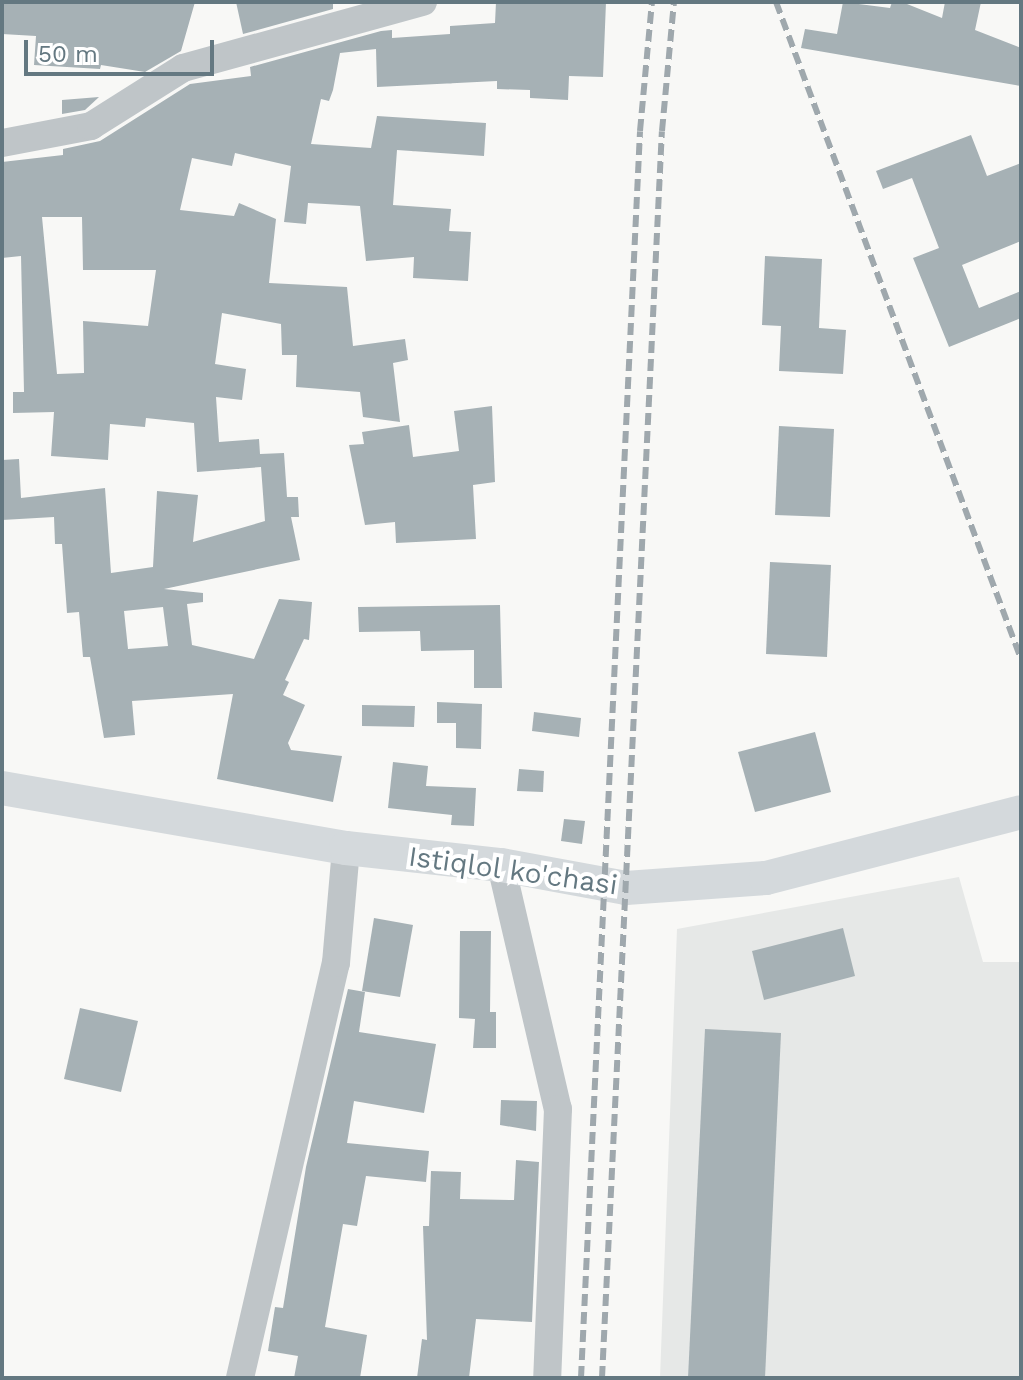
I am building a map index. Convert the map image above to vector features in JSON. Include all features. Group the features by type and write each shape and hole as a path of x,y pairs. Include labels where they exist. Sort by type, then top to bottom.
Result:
{"main road":[{"name":"Istiqlol ko'chasi","path":"2,788 346,848 501,865 626,888 702,886 766,878 1021,812"}],"street":[{"path":"2,143 91,126 183,68 423,2"},
{"path":"240,1378 336,963 346,848"},
{"path":"501,865 558,1109 547,1378"}],"shaded area":[{"path":"959,877 983,962 1021,962 1021,1378 660,1378 677,929"}],"building":[{"path":"2,2 195,2 181,51 145,72 101,65 100,69 34,65 36,36 2,34"},
{"path":"236,2 333,2 333,9 243,34"},
{"path":"496,2 606,2 603,77 569,76 568,100 530,98 530,90 497,89 497,81 377,87 376,49 340,53 333,90 329,101 321,99 311,144 371,148 377,116 486,123 484,156 397,150 393,205 451,209 449,231 471,232 468,281 413,278 414,257 366,261 360,206 308,203 306,224 284,222 291,166 235,153 232,166 192,158 180,210 234,216 239,203 276,219 269,283 347,287 353,346 405,339 408,360 393,363 400,422 363,417 360,392 296,387 297,355 282,355 281,324 222,313 215,364 246,369 242,400 216,397 219,442 259,439 260,454 284,453 287,497 298,497 299,517 291,517 300,560 164,589 203,593 203,602 187,604 192,645 254,659 279,599 312,602 309,640 304,639 285,680 289,682 283,695 305,705 288,743 291,750 342,756 333,802 217,779 233,694 132,701 135,735 104,738 90,657 83,657 79,612 67,613 62,544 55,544 54,517 2,520 2,460 19,459 21,498 105,488 111,573 153,567 157,491 198,495 193,542 265,521 261,467 197,472 194,423 146,418 145,427 110,424 108,460 51,456 54,412 13,413 13,392 24,392 21,256 2,258 2,162 63,155 63,149 100,141 190,84 251,76 250,67 381,31 392,30 392,38 450,34 450,26 495,23","holes":["42,217 82,217 83,270 156,270 148,326 83,321 84,373 57,374","163,607 168,646 128,649 124,611"]},
{"path":"843,2 890,8 892,2 902,2 942,18 945,2 981,2 975,30 1021,48 1021,86 801,48 805,29 837,34"},
{"path":"99,97 85,110 62,114 62,100"},
{"path":"971,135 987,176 1021,163 1021,241 962,265 979,308 1021,291 1021,318 949,347 913,258 939,248 912,178 883,189 876,171"},
{"path":"765,256 822,259 819,328 846,330 843,374 779,371 781,326 762,325"},
{"path":"492,406 495,482 473,485 476,539 396,543 395,522 365,525 349,445 364,444 362,432 409,425 413,457 459,451 454,411"},
{"path":"779,426 834,429 830,517 775,515"},
{"path":"770,562 831,565 827,657 766,654"},
{"path":"500,605 502,688 474,688 474,650 421,651 420,631 359,632 358,607"},
{"path":"437,702 482,704 481,749 456,748 456,723 437,723"},
{"path":"362,705 415,706 414,727 362,726"},
{"path":"534,712 581,718 579,737 532,731"},
{"path":"815,732 831,792 755,812 738,752"},
{"path":"393,762 428,766 426,786 476,788 474,826 451,825 452,815 388,808"},
{"path":"519,769 544,771 543,792 517,791"},
{"path":"564,819 585,821 582,844 561,841"},
{"path":"374,918 413,925 400,997 362,991"},
{"path":"843,928 855,976 764,1000 752,951"},
{"path":"460,931 491,931 490,1012 496,1012 496,1048 473,1048 475,1019 459,1018"},
{"path":"348,989 365,992 359,1032 436,1044 424,1113 354,1101 347,1143 429,1151 426,1182 366,1176 357,1226 343,1224 325,1327 367,1335 360,1378 294,1378 298,1356 268,1351 275,1307 283,1308 306,1167"},
{"path":"80,1008 138,1021 121,1092 64,1079"},
{"path":"705,1029 781,1033 765,1378 688,1378"},
{"path":"501,1100 537,1101 536,1131 500,1125"},
{"path":"516,1160 539,1162 532,1322 476,1319 469,1378 417,1378 422,1339 427,1340 423,1226 429,1226 431,1171 461,1172 460,1199 514,1200"}],"railway":[{"path":"581,1378 640,131 652,2"},
{"path":"602,1378 662,131 674,2"},
{"path":"776,2 1021,659"}]}
